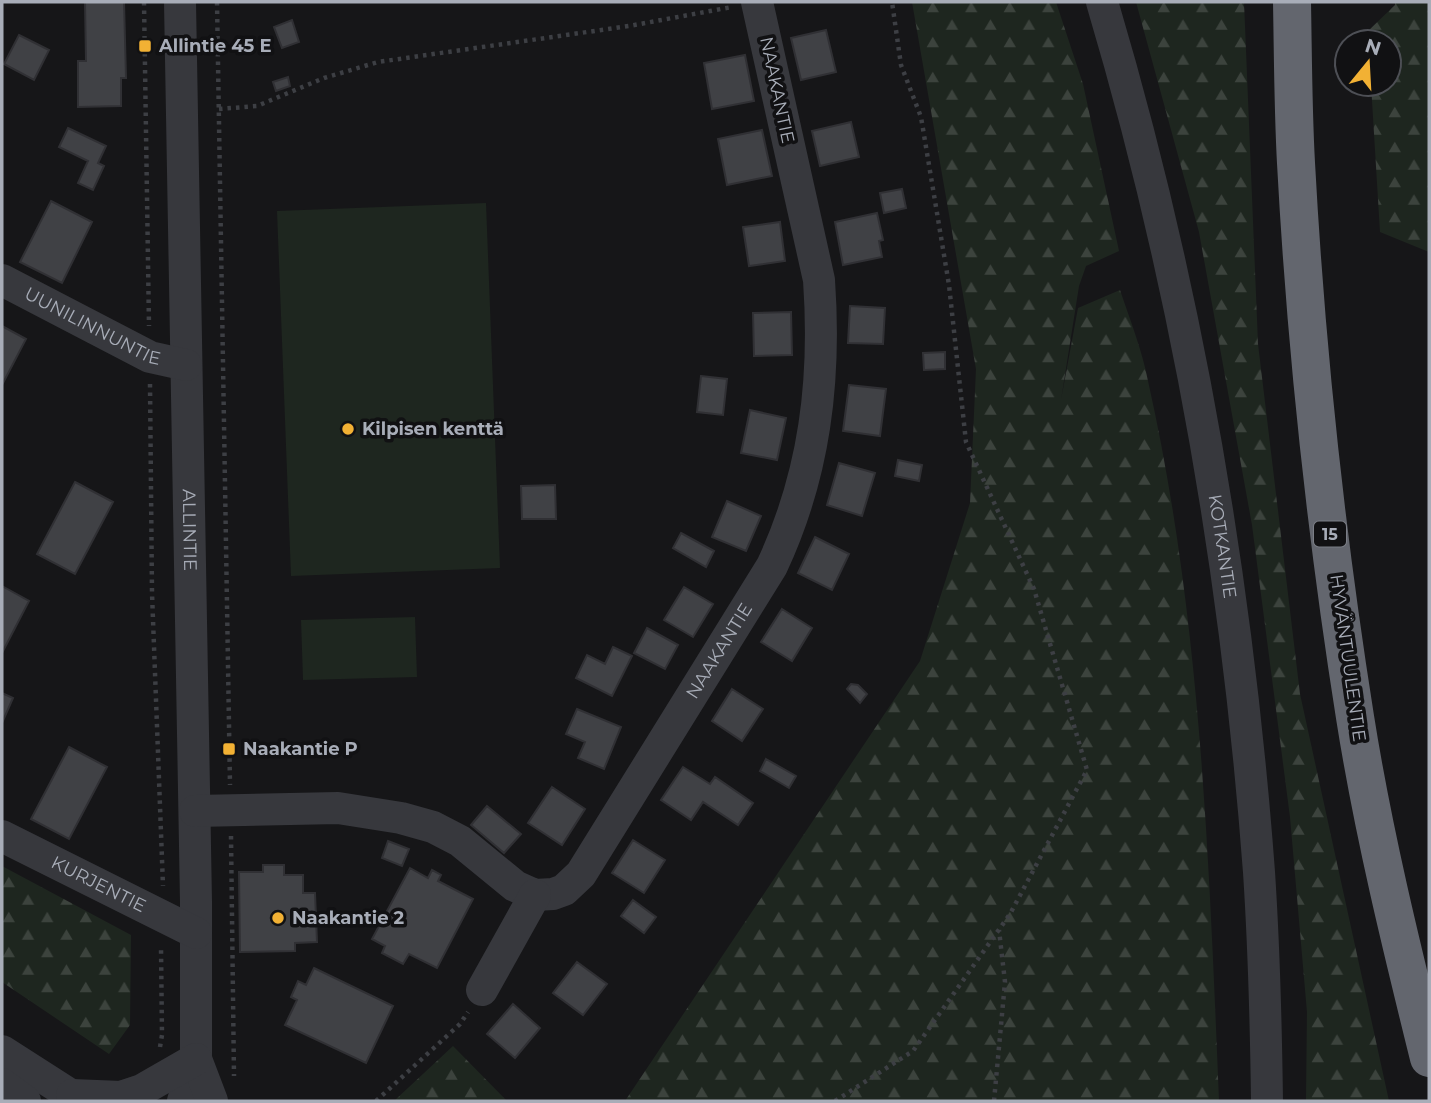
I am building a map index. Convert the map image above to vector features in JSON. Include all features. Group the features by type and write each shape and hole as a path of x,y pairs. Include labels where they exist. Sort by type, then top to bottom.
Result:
{"highway":[{"name":"HYVÄNTUULENTIE","path":"1292,2 1296,160 1305,308 1322,475 1355,718 1381,855 1429,1058"}],"street":[{"name":"ALLINTIE","path":"180,2 196,933 196,1059 183,1101"},
{"name":"KOTKANTIE","path":"1102,2 1123,73 1174,286 1209,457 1234,640 1254,817 1265,985 1268,1101"},
{"name":"NAAKANTIE","path":"535,895 564,890 581,874 772,565 802,488 816,420 821,368 822,322 818,279 751,3"},
{"name":"UUNILINNUNTIE","path":"2,280 150,357 186,365"},
{"path":"195,811 338,808 401,818 433,827 460,841 515,886 535,895 482,990"},
{"name":"KURJENTIE","path":"2,836 196,933"},
{"path":"2,1051 76,1098 121,1097 142,1090 196,1059"},
{"name":"ALLINTIE","path":"196,1059 223,1094"},
{"path":"2,1084 25,1101"}],"path":[{"path":"144,2 152,593 163,895 162,1035 159,1051"},
{"path":"217,2 230,810 223,1094"},
{"path":"835,1101 913,1051 1010,914 1087,771 1034,589 966,442 949,285 921,117 901,65 892,2"},
{"path":"219,109 257,106 324,78 377,61 629,26 751,3"},
{"path":"994,1101 1005,982 999,929"},
{"path":"376,1101 460,1024 482,990"}],"green space":[{"path":"912,2 1056,2 1083,84 1119,251 1086,266 1079,286 1061,400 1078,308 1120,290 1145,369 1166,470 1191,649 1206,830 1219,1101 625,1101 920,661 970,503 976,369"},
{"path":"1136,2 1244,2 1258,344 1300,694 1389,1101 1306,1101 1307,1012 1290,817 1252,525 1199,232"},
{"path":"1395,2 1429,2 1429,252 1380,232 1372,98 1403,98 1403,28 1371,28"},
{"path":"486,203 500,568 291,576 277,211"},
{"path":"415,617 417,677 303,680 301,620"},
{"path":"2,866 131,935 130,1025 109,1054 2,982"},
{"path":"453,1046 507,1101 394,1101"}],"building":[{"path":"85,2 124,2 126,78 121,78 121,106 78,107 78,61 86,61"},
{"path":"292,20 299,42 282,48 274,27"},
{"path":"826,30 836,72 801,80 791,38"},
{"path":"19,35 49,50 34,80 4,64"},
{"path":"745,55 754,101 712,109 704,63"},
{"path":"288,77 290,86 276,91 273,82"},
{"path":"851,122 859,157 820,166 812,131"},
{"path":"68,128 106,146 98,163 104,166 93,190 78,183 88,161 59,147"},
{"path":"762,130 772,176 727,185 718,139"},
{"path":"902,189 906,208 884,213 880,193"},
{"path":"51,201 92,222 62,283 20,262"},
{"path":"877,213 883,240 879,241 882,257 843,265 835,222"},
{"path":"780,222 785,261 749,266 743,227"},
{"path":"850,306 885,308 883,344 848,343"},
{"path":"791,312 792,355 754,356 753,313"},
{"path":"2,326 26,339 2,385"},
{"path":"945,352 945,369 924,370 923,353"},
{"path":"701,376 727,379 723,415 697,412"},
{"path":"849,385 886,389 880,436 843,431"},
{"path":"750,410 786,418 777,460 741,453"},
{"path":"898,460 922,465 919,481 895,476"},
{"path":"839,463 875,473 862,516 827,505"},
{"path":"75,482 113,502 75,574 37,554"},
{"path":"555,485 556,519 522,519 521,486"},
{"path":"727,501 761,516 746,551 712,537"},
{"path":"681,533 714,551 706,567 673,548"},
{"path":"815,537 849,554 832,590 798,573"},
{"path":"2,586 29,601 2,653"},
{"path":"684,587 713,604 693,637 664,620"},
{"path":"782,609 812,628 792,661 761,642"},
{"path":"647,628 678,645 665,669 634,653"},
{"path":"613,647 632,656 612,696 576,678 587,655 605,664"},
{"path":"851,684 858,685 867,694 860,703 847,689"},
{"path":"732,689 763,709 742,741 712,721"},
{"path":"2,693 13,698 2,723"},
{"path":"577,709 621,727 604,769 578,758 585,742 566,734"},
{"path":"69,747 107,767 69,839 31,819"},
{"path":"766,759 796,776 789,788 760,771"},
{"path":"683,767 710,784 715,777 753,803 738,825 703,802 691,820 661,800"},
{"path":"552,787 585,809 562,845 528,823"},
{"path":"487,806 521,834 504,853 471,825"},
{"path":"633,840 665,860 644,893 612,873"},
{"path":"388,841 409,849 402,866 382,858"},
{"name":"Naakantie 2","path":"263,865 284,865 284,875 303,875 303,893 315,893 317,942 295,943 295,951 240,952 239,872 263,872"},
{"path":"410,868 428,878 432,870 441,875 438,881 473,899 437,968 409,954 403,964 382,953 385,946 372,939"},
{"path":"633,900 656,917 644,933 621,916"},
{"path":"577,962 607,984 583,1015 553,993"},
{"path":"314,968 393,1006 366,1063 285,1025 297,1000 291,997 298,981 306,985"},
{"path":"513,1004 540,1028 515,1058 487,1034"}],"place":[{"name":"Allintie 45 E","path":"145,46"},
{"name":"Kilpisen kenttä","path":"348,429"},
{"name":"Naakantie P","path":"229,749"},
{"name":"Naakantie 2","path":"278,918"}]}
